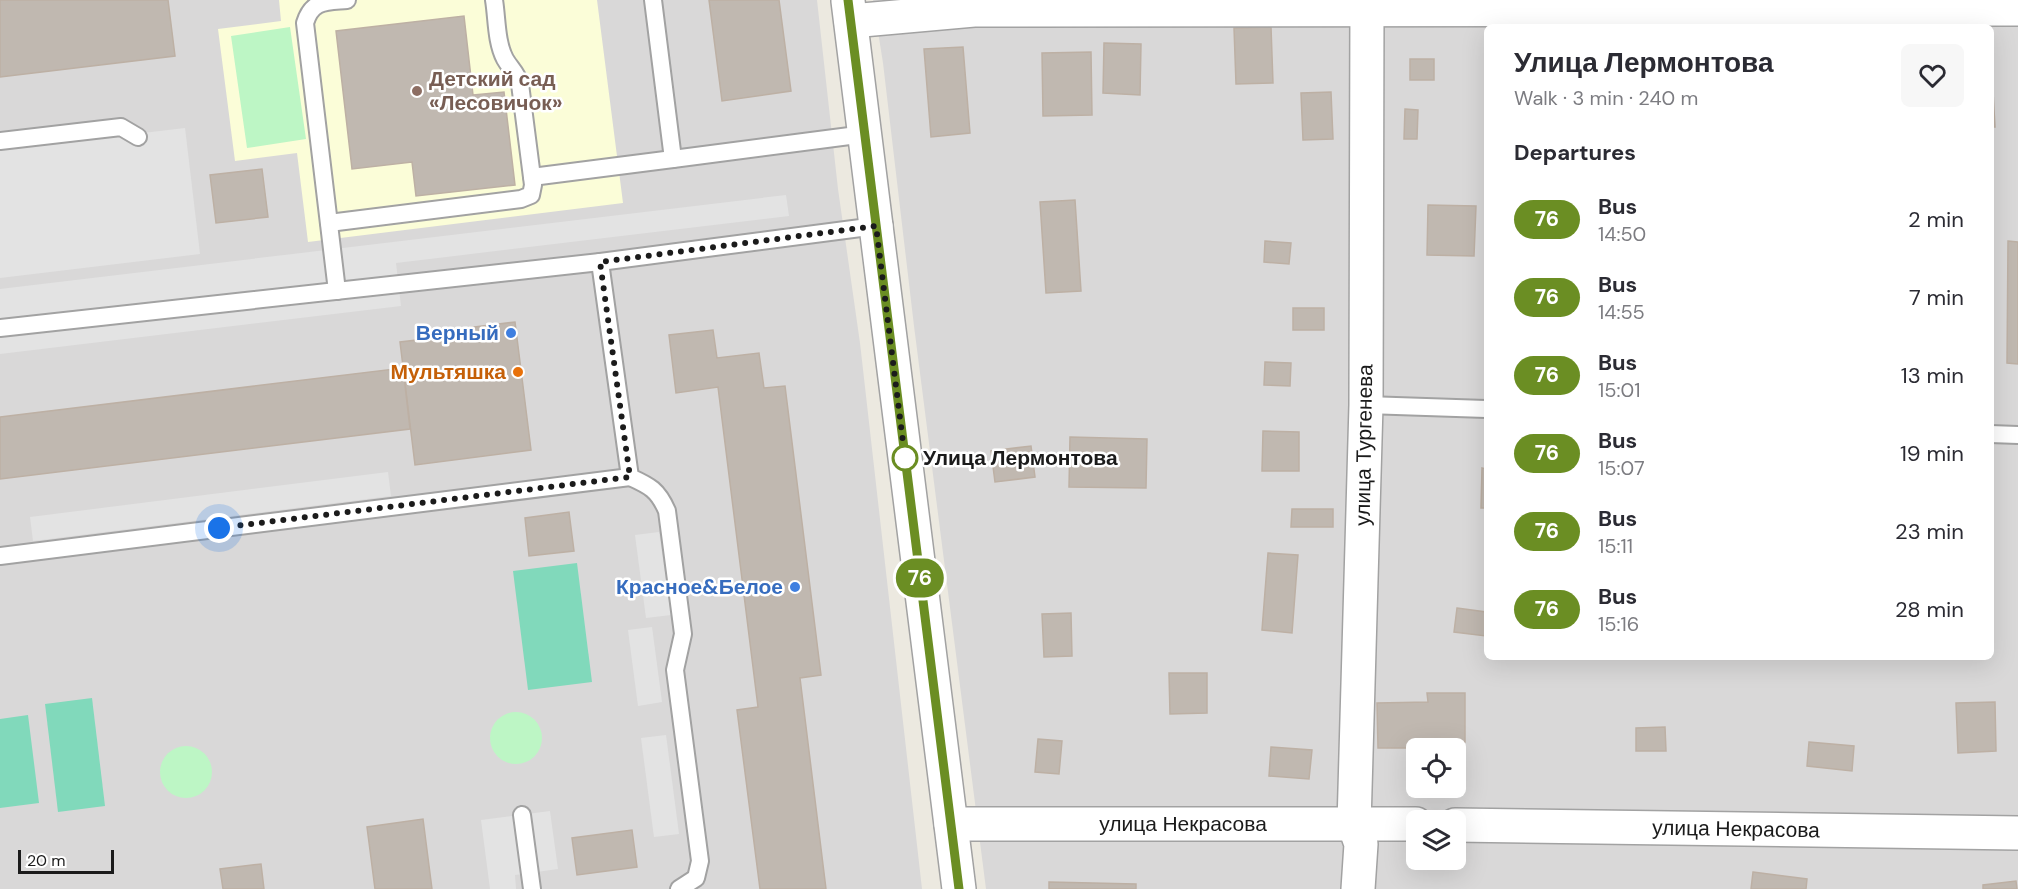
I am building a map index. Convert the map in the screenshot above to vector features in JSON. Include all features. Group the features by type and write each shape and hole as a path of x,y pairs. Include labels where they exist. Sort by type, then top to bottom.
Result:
{"street":[{"path":"959,889 849,11 974,5 2018,9"},
{"name":"улица Тургенева","path":"1358,889 1361,844 1354,824 1366,405 1366,6"},
{"name":"улица Некрасова","path":"951,824 1406,825"},
{"name":"улица Некрасова","path":"1466,825 2018,833"}],"lane":[{"path":"337,291 305,23 309,10 320,3 347,0"},
{"path":"329,223 521,199 531,195 533,185 520,84 517,75 504,58 494,0"},
{"path":"653,0 673,159"},
{"path":"0,141 121,127 138,136"},
{"path":"532,177 865,134"},
{"path":"0,328 600,262 876,226"},
{"path":"600,262 630,477"},
{"path":"1366,405 1484,409"},
{"path":"1994,434 2018,435"},
{"path":"0,556 630,477 647,484 660,495 667,511 683,634 675,670 700,861 696,878 679,889"},
{"path":"522,815 532,889"}],"shaded area":[{"path":"0,0 817,0 838,189 860,343 922,889 0,889"},
{"name":"Детский сад «Лесовичок»","path":"279,0 597,0 623,203 308,242 297,153 235,161 218,29 281,21"},
{"path":"873,0 2018,0 2018,889 986,889 883,63"},
{"path":"185,128 200,254 0,278 0,150"},
{"path":"786,195 789,216 396,263 401,306 0,354 0,289"},
{"path":"388,472 391,496 33,541 30,517"},
{"path":"659,532 671,615 646,618 635,535"},
{"path":"652,627 662,702 638,706 628,630"},
{"path":"666,735 679,834 654,837 641,738"},
{"path":"550,811 558,869 515,875 516,889 490,889 481,820"}],"green space":[{"path":"290,27 306,139 247,148 231,36"},
{"path":"577,563 592,682 528,690 513,571"},
{"path":"92,698 105,806 58,812 45,704"},
{"path":"516,712 526,714 534,720 540,728 542,738 540,748 534,756 526,762 516,764 506,762 498,756 492,748 490,738 492,728 498,720 506,714"},
{"path":"28,715 39,803 0,808 0,719"},
{"path":"186,746 196,748 204,754 210,762 212,772 210,782 204,790 196,796 186,798 176,796 168,790 162,782 160,772 162,762 168,754 176,748"}],"building":[{"path":"0,0 168,0 175,56 0,77"},
{"path":"709,0 779,0 791,91 722,101"},
{"path":"464,16 473,95 504,92 515,185 416,196 412,162 352,169 336,31"},
{"path":"1271,27 1273,83 1236,84 1234,28"},
{"path":"1104,43 1141,44 1140,95 1103,93"},
{"path":"963,47 970,133 931,137 924,49"},
{"path":"1091,52 1092,115 1043,116 1042,53"},
{"path":"1410,59 1434,59 1434,80 1410,80"},
{"path":"1331,92 1333,139 1303,140 1301,93"},
{"path":"1405,109 1418,110 1417,139 1404,139"},
{"path":"262,169 268,217 216,223 210,175"},
{"path":"1075,200 1081,291 1046,293 1040,202"},
{"path":"1428,205 1476,206 1474,256 1427,255"},
{"path":"1265,241 1291,243 1289,264 1264,262"},
{"path":"2008,241 2018,242 2018,364 2007,363"},
{"path":"1293,308 1324,308 1324,330 1293,330"},
{"path":"515,322 531,450 415,465 400,342 460,335 459,329"},
{"path":"713,330 717,358 759,353 764,388 785,386 821,675 800,678 826,889 760,889 737,710 758,707 718,387 676,393 669,335"},
{"path":"1265,362 1291,363 1290,386 1264,385"},
{"path":"403,368 410,429 0,479 0,417"},
{"path":"1263,431 1299,432 1299,471 1262,471"},
{"path":"1070,437 1147,439 1146,488 1069,487"},
{"path":"1031,446 1035,477 995,482 991,451"},
{"path":"1482,468 1484,468 1484,508 1481,508"},
{"path":"1292,509 1333,509 1333,527 1291,527"},
{"path":"569,512 574,551 529,556 525,518"},
{"path":"1268,553 1298,555 1292,633 1262,630"},
{"path":"1457,608 1484,612 1484,636 1454,632"},
{"path":"1071,613 1072,656 1044,657 1042,614"},
{"path":"1169,673 1207,673 1207,713 1170,714"},
{"path":"1427,693 1465,693 1465,738 1406,738 1406,748 1378,748 1377,703 1428,702"},
{"path":"1995,702 1996,751 1958,753 1956,703"},
{"path":"1665,727 1666,751 1636,751 1636,728"},
{"path":"1038,739 1062,741 1059,774 1035,772"},
{"path":"1809,742 1854,746 1852,771 1807,766"},
{"path":"1271,747 1312,750 1309,779 1269,776"},
{"path":"423,819 432,889 375,889 367,827"},
{"path":"632,830 637,867 577,875 572,838"},
{"path":"261,864 264,889 223,889 220,869"},
{"path":"1753,872 1807,879 1806,889 1751,889"},
{"path":"2016,881 2017,889 1983,889 1983,885"},
{"path":"1049,882 1136,884 1136,889 1049,889"}],"bus line":[{"name":"76","path":"848,0 959,889"}],"place":[{"name":"Детский сад «Лесовичок»","path":"417,91"},
{"name":"Верный","path":"511,333"},
{"name":"Мультяшка","path":"518,372"},
{"name":"Улица Лермонтова","path":"905,458"},
{"name":"Красное&Белое","path":"795,587"}],"route":[{"path":"219,528 630,477 600,262 876,226 905,458"}]}
